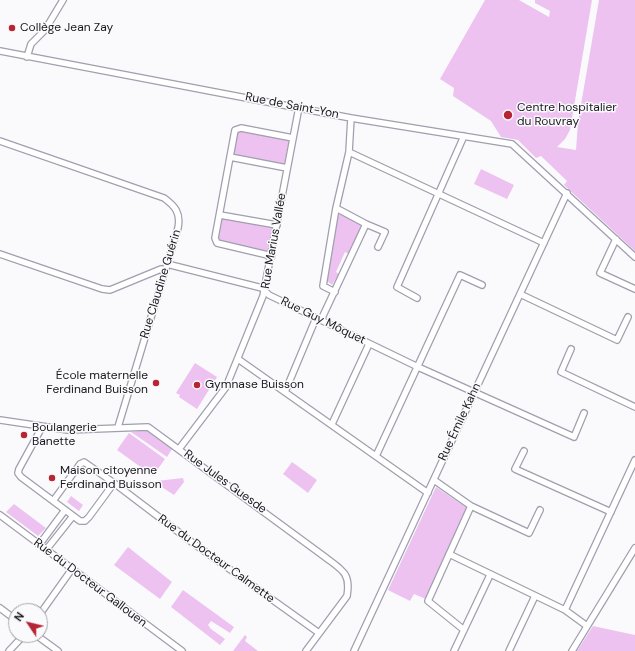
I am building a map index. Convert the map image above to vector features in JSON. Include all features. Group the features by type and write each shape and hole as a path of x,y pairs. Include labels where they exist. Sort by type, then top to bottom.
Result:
{"street":[{"path":"27,57 30,44 45,30 62,1"},
{"name":"Rue de Saint-Yon","path":"0,51 351,118 515,145 635,258"},
{"name":"Rue Marius Vallée","path":"179,449 226,387 265,291 299,107"},
{"path":"335,292 323,286 336,208 348,152 351,118"},
{"path":"272,256 217,243 215,238 235,130 241,128 293,138"},
{"path":"417,298 397,287 464,136"},
{"name":"Rue Claudine Guérin","path":"0,141 164,198 174,206 179,221 118,427"},
{"path":"348,152 544,243"},
{"path":"230,157 287,168"},
{"name":"Rue Émile Kahn","path":"354,651 567,193"},
{"path":"336,208 384,232 378,246"},
{"path":"220,215 277,225"},
{"path":"285,392 319,319 335,292 366,224"},
{"path":"616,239 600,273 635,289"},
{"path":"0,254 102,289 110,290 166,267"},
{"name":"Rue Guy Môquet","path":"166,267 250,284 265,291 269,295 369,344 574,437 584,413"},
{"path":"376,456 460,275 482,285"},
{"path":"520,294 617,340 628,317"},
{"path":"332,424 369,344"},
{"path":"571,350 561,372 635,407"},
{"path":"238,359 428,493"},
{"name":"Rue Jules Guesde","path":"0,420 68,430 148,427 345,572 349,585 347,596 306,651"},
{"path":"42,426 18,473 53,501 72,516 80,521 85,521 114,483"},
{"path":"524,451 515,469 610,512"},
{"path":"565,610 635,460"},
{"name":"Rue du Docteur Calmette","path":"53,501 80,464 84,462 319,634"},
{"path":"434,480 471,506 529,533 540,510"},
{"path":"464,630 428,601 471,506"},
{"path":"39,545 65,510"},
{"name":"Rue du Docteur Gallouen","path":"0,515 182,651"},
{"path":"46,550 72,516"},
{"path":"572,651 635,548"},
{"path":"449,554 565,610 587,626"},
{"path":"48,603 72,569"},
{"path":"454,651 490,575"},
{"path":"509,651 535,596"},
{"path":"9,651 16,643"},
{"path":"47,643 58,651"}],"shaded area":[{"path":"485,0 519,0 549,17 550,11 535,3 535,0 592,0 570,130 565,139 557,147 576,150 578,122 599,0 635,0 635,251 564,185 567,181 541,156 536,158 518,140 501,137 491,121 453,96 454,88 440,79"},
{"path":"239,130 289,140 284,166 232,155"},
{"path":"481,169 514,185 507,199 474,184"},
{"path":"340,214 360,224 361,227 349,254 345,252 336,272 339,274 332,285 327,281 338,216"},
{"path":"222,217 273,227 268,253 219,241 217,238"},
{"name":"Gymnase Buisson","path":"195,363 217,377 197,409 179,397 180,395 176,393"},
{"path":"147,430 172,449 167,457 131,432"},
{"path":"129,433 165,459 153,476 117,450"},
{"path":"292,462 317,480 308,493 283,474"},
{"path":"183,478 184,482 174,495 157,484 157,481"},
{"path":"436,487 467,508 426,599 414,594 410,601 388,590"},
{"path":"71,496 83,505 79,511 67,502"},
{"path":"14,504 46,528 38,536 6,512"},
{"path":"128,547 172,582 160,599 114,565"},
{"path":"183,590 234,627 230,633 211,621 208,625 211,629 225,639 220,645 171,607"},
{"path":"593,626 635,635 635,651 577,651"},
{"path":"245,635 247,637 245,641 258,651 233,651"}],"place":[{"name":"Collège Jean Zay","path":"12,28"},
{"name":"Centre hospitalier du Rouvray","path":"508,115"},
{"name":"École maternelle Ferdinand Buisson","path":"156,383"},
{"name":"Gymnase Buisson","path":"197,385"},
{"name":"Boulangerie Banette","path":"24,435"},
{"name":"Maison citoyenne Ferdinand Buisson","path":"52,478"}]}
